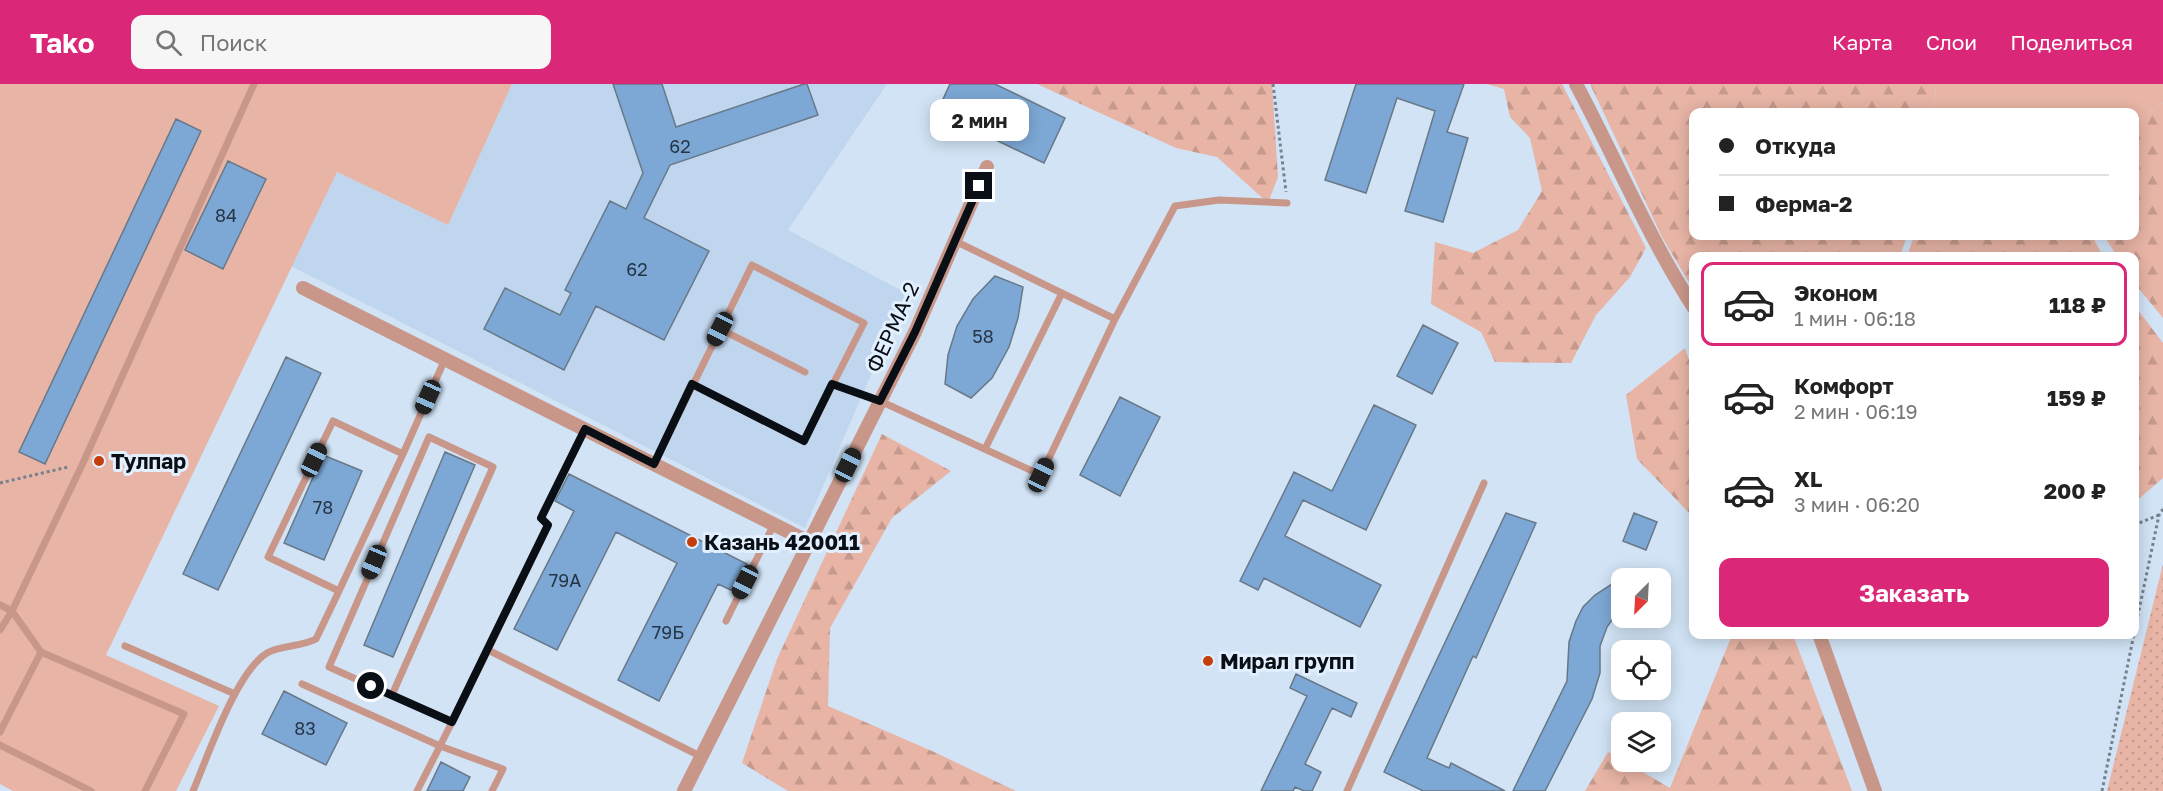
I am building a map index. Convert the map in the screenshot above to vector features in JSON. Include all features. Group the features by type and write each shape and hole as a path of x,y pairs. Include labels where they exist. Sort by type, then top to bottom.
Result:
{"street":[{"path":"1576,84 1601,130 1653,240 1689,300"},
{"name":"ФЕРМА-2","path":"684,791 915,332 987,167"},
{"path":"303,288 809,542"},
{"path":"1821,639 1875,791"}],"lane":[{"path":"0,630 12,611 82,464 254,84"},
{"path":"832,384 880,401 1041,475 1115,319 1174,206 1219,200 1287,203"},
{"path":"955,241 1115,319"},
{"path":"654,464 692,384 752,265 864,323 804,441 692,384"},
{"path":"985,449 1062,293"},
{"path":"720,329 805,372"},
{"path":"192,791 235,694 254,663 269,652 316,639 445,359"},
{"path":"339,591 267,557 333,421 403,454"},
{"path":"417,791 548,525 541,518 585,429"},
{"path":"392,695 493,466 429,437 329,667 452,722"},
{"path":"1347,791 1484,483"},
{"path":"726,621 774,524"},
{"path":"0,605 12,611 41,652 184,714 145,791"},
{"path":"125,646 235,694"},
{"path":"488,650 702,757"},
{"path":"0,732 41,652"},
{"path":"302,684 440,746 503,769 492,791"},
{"path":"0,745 91,791"}],"path":[{"path":"1272,84 1287,203"},
{"path":"0,483 82,464"},
{"path":"2139,610 2159,515 2163,509"},
{"path":"2139,523 2159,515"},
{"path":"2102,791 2133,639"}],"shaded area":[{"path":"512,84 887,84 788,230 906,293 805,528 291,266 337,172 448,225"}],"green space":[{"name":"Тулпар","path":"0,84 512,84 448,225 337,172 106,655 219,706 176,791 13,791 0,784"},
{"path":"1037,84 1272,84 1278,177 1268,203 1217,157 1176,148"},
{"path":"1487,84 1562,84 1646,248 1630,277 1596,315 1571,363 1495,362 1481,332 1431,304 1435,242 1473,253 1518,230 1542,191 1530,138 1510,117 1504,89"},
{"path":"1590,84 1936,84 1934,108 1689,108 1689,240 1906,240 1901,252 1689,252 1689,282 1662,237"},
{"path":"1936,84 2163,84 2163,103 2139,120 2139,108 1934,108"},
{"path":"2163,103 2163,318 2139,289 2139,252 2114,252 2107,240 2139,240 2139,120"},
{"path":"1913,240 2094,240 2101,252 1908,252"},
{"path":"2139,311 2163,343 2163,478 2139,499"},
{"path":"1685,348 1689,360 1689,513 1637,459 1626,395"},
{"path":"882,434 951,471 892,518 830,628 828,706 932,751 1016,791 788,791 742,763 777,659"},
{"path":"2163,564 2163,791 2107,791"},
{"path":"1730,639 1795,639 1852,791 1585,791 1608,752 1611,754 1611,772 1643,772 1670,788"}],"building":[{"path":"613,84 662,84 676,127 804,84 807,84 818,115 670,165 644,218 709,251 664,340 596,306 564,370 484,329 505,288 560,315 571,293 565,290 610,201 626,209 643,173"},
{"path":"950,84 995,84 1065,118 1044,163 937,112"},
{"path":"1356,84 1464,84 1447,132 1468,138 1443,222 1405,211 1435,111 1397,98 1366,193 1325,180"},
{"path":"176,119 201,131 45,464 19,452"},
{"path":"228,161 266,179 223,269 185,250"},
{"path":"995,276 1023,287 1018,318 1009,347 992,378 971,398 945,384 948,355 957,326 973,299"},
{"path":"1423,325 1458,343 1432,394 1397,376"},
{"path":"286,357 321,373 218,590 183,574"},
{"path":"1120,397 1160,417 1120,496 1080,475"},
{"path":"1374,405 1416,425 1366,530 1303,500 1285,536 1381,585 1360,627 1264,578 1258,590 1240,581 1294,472 1332,491"},
{"path":"445,452 475,465 393,657 364,645"},
{"path":"323,455 362,471 324,560 284,543"},
{"path":"569,474 747,564 733,591 718,584 659,701 618,680 677,563 616,532 557,650 514,629 574,511 555,501"},
{"path":"1506,513 1536,523 1476,658 1473,656 1427,758 1449,768 1451,763 1505,791 1423,791 1384,772"},
{"path":"1634,513 1657,522 1646,550 1623,541"},
{"path":"1611,585 1611,621 1600,646 1600,673 1592,699 1545,791 1513,791 1567,681 1569,642 1576,621 1583,607 1595,595"},
{"path":"1296,674 1357,703 1351,717 1332,708 1305,764 1321,772 1312,791 1304,791 1295,787 1293,791 1261,791 1307,696 1290,688"},
{"path":"284,691 347,723 326,765 262,734"},
{"path":"441,762 470,777 463,791 427,791"}],"place":[{"name":"Тулпар","path":"99,461"},
{"name":"Казань 420011","path":"692,542"},
{"name":"Мирал групп","path":"1208,661"}],"route":[{"path":"371,686 452,722 548,525 541,518 585,429 654,464 692,384 804,441 832,384 880,401 915,332 979,186"}]}
